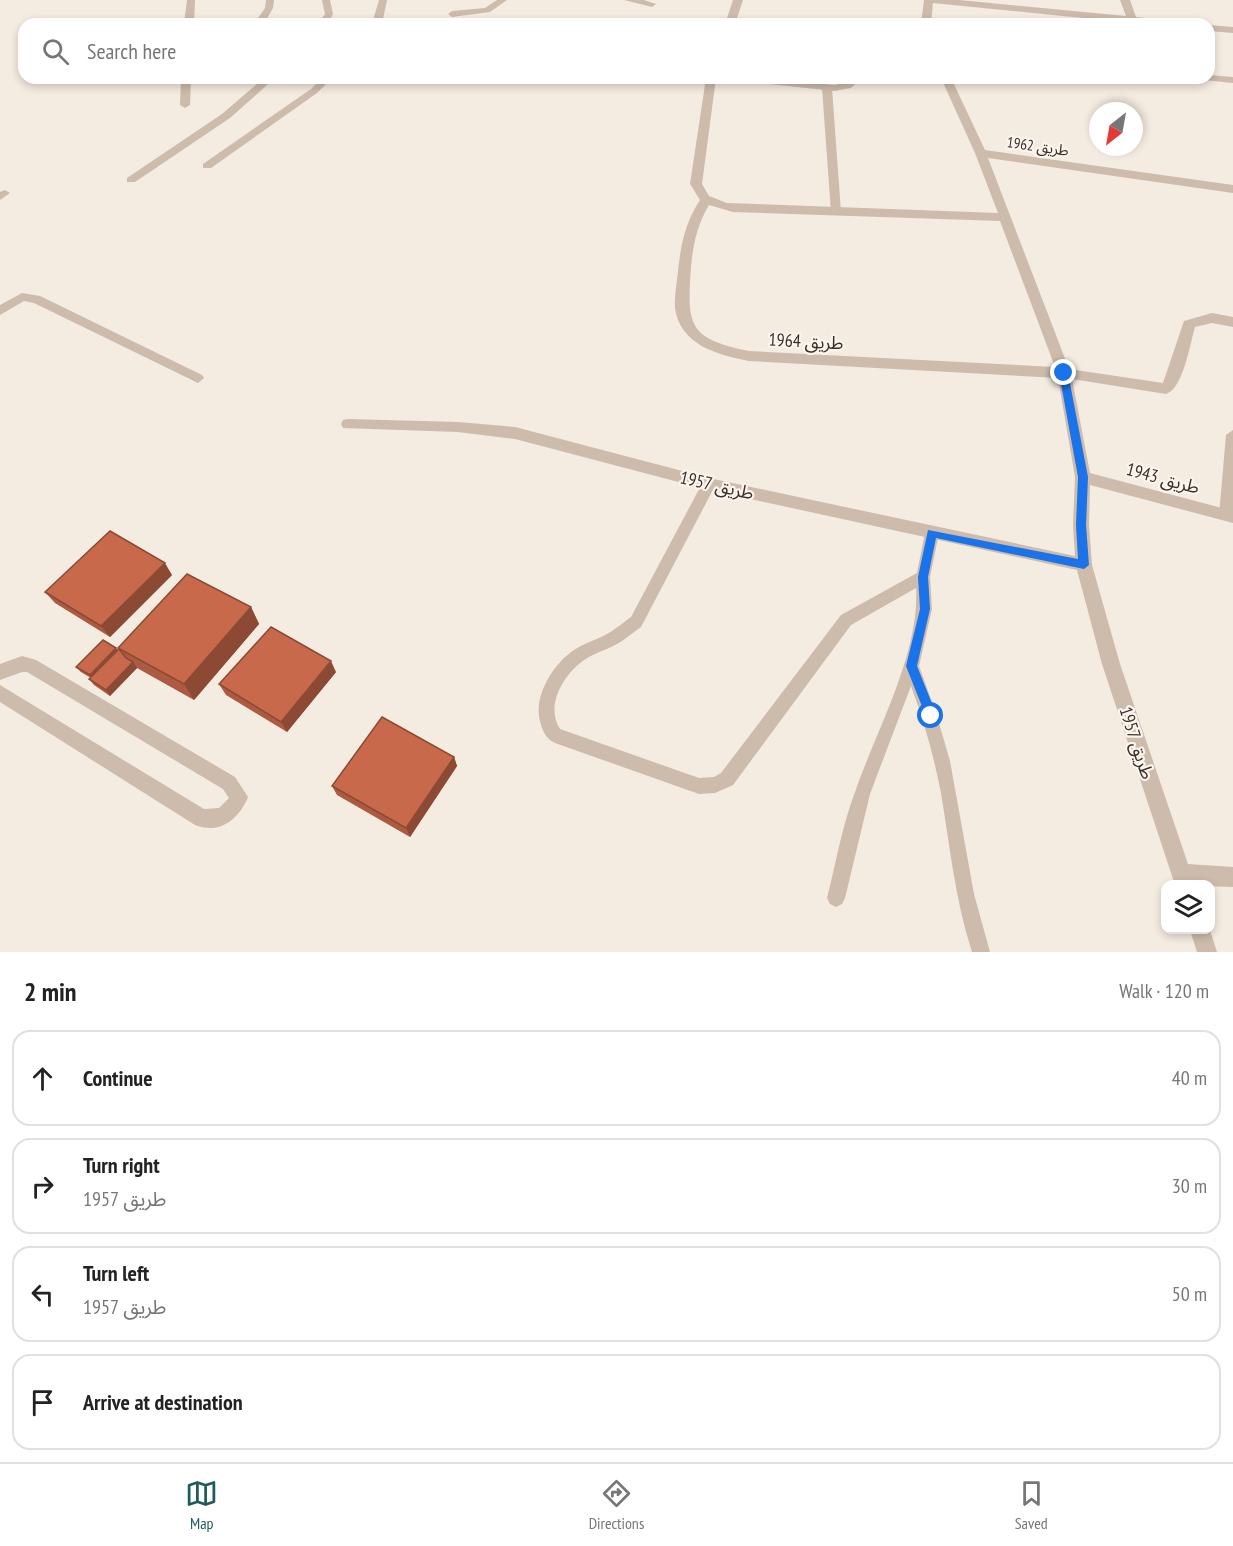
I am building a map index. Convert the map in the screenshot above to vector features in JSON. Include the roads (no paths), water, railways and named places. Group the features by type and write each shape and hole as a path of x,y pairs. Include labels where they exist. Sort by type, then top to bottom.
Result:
{"street":[{"path":"732,18 738,0"},
{"path":"927,18 929,0 1112,18"},
{"path":"1125,0 1131,18"},
{"path":"1215,28 1233,30"},
{"path":"1215,79 1233,80"},
{"path":"710,84 696,184 698,192 706,200 733,208 1005,217"},
{"path":"793,84 827,88 850,84"},
{"name":"طريق 1957","path":"949,84 981,153 1064,373 1083,477 1081,525 1084,565 1111,664 1183,879"},
{"name":"طريق 1962","path":"981,153 1233,189"},
{"name":"طريق 1964","path":"706,200 688,230 682,310 689,326 702,341 717,351 749,356 1064,373 1166,389 1171,385 1189,324 1212,318 1233,322"},
{"name":"طريق 1957","path":"348,424 458,427 515,433 709,484 1084,565"},
{"name":"طريق 1943","path":"1083,477 1229,516"},
{"path":"0,672 22,664 30,665 229,783 239,797 232,812 219,820 202,818 0,693"},
{"path":"1183,879 1233,877"},
{"path":"1201,934 1207,952"}],"lane":[{"path":"190,18 191,0"},
{"path":"263,18 269,8 270,0"},
{"path":"326,0 329,14 327,18"},
{"path":"378,18 383,0"},
{"path":"452,14 487,10 502,0"},
{"path":"628,0 652,4"},
{"path":"185,105 186,84"},
{"path":"130,180 226,116 263,84"},
{"path":"207,166 321,84"},
{"path":"827,88 836,212"},
{"path":"0,311 22,297 36,298 198,378"},
{"path":"1229,516 1233,435"},
{"path":"709,484 636,622 616,636 576,657 556,679 544,710 547,725 555,735 699,786 715,785 727,779 846,620 923,577"},
{"path":"836,898 862,794 911,666 925,609 923,577 932,533"},
{"path":"911,666 931,716 949,793 960,869 981,952"}]}
